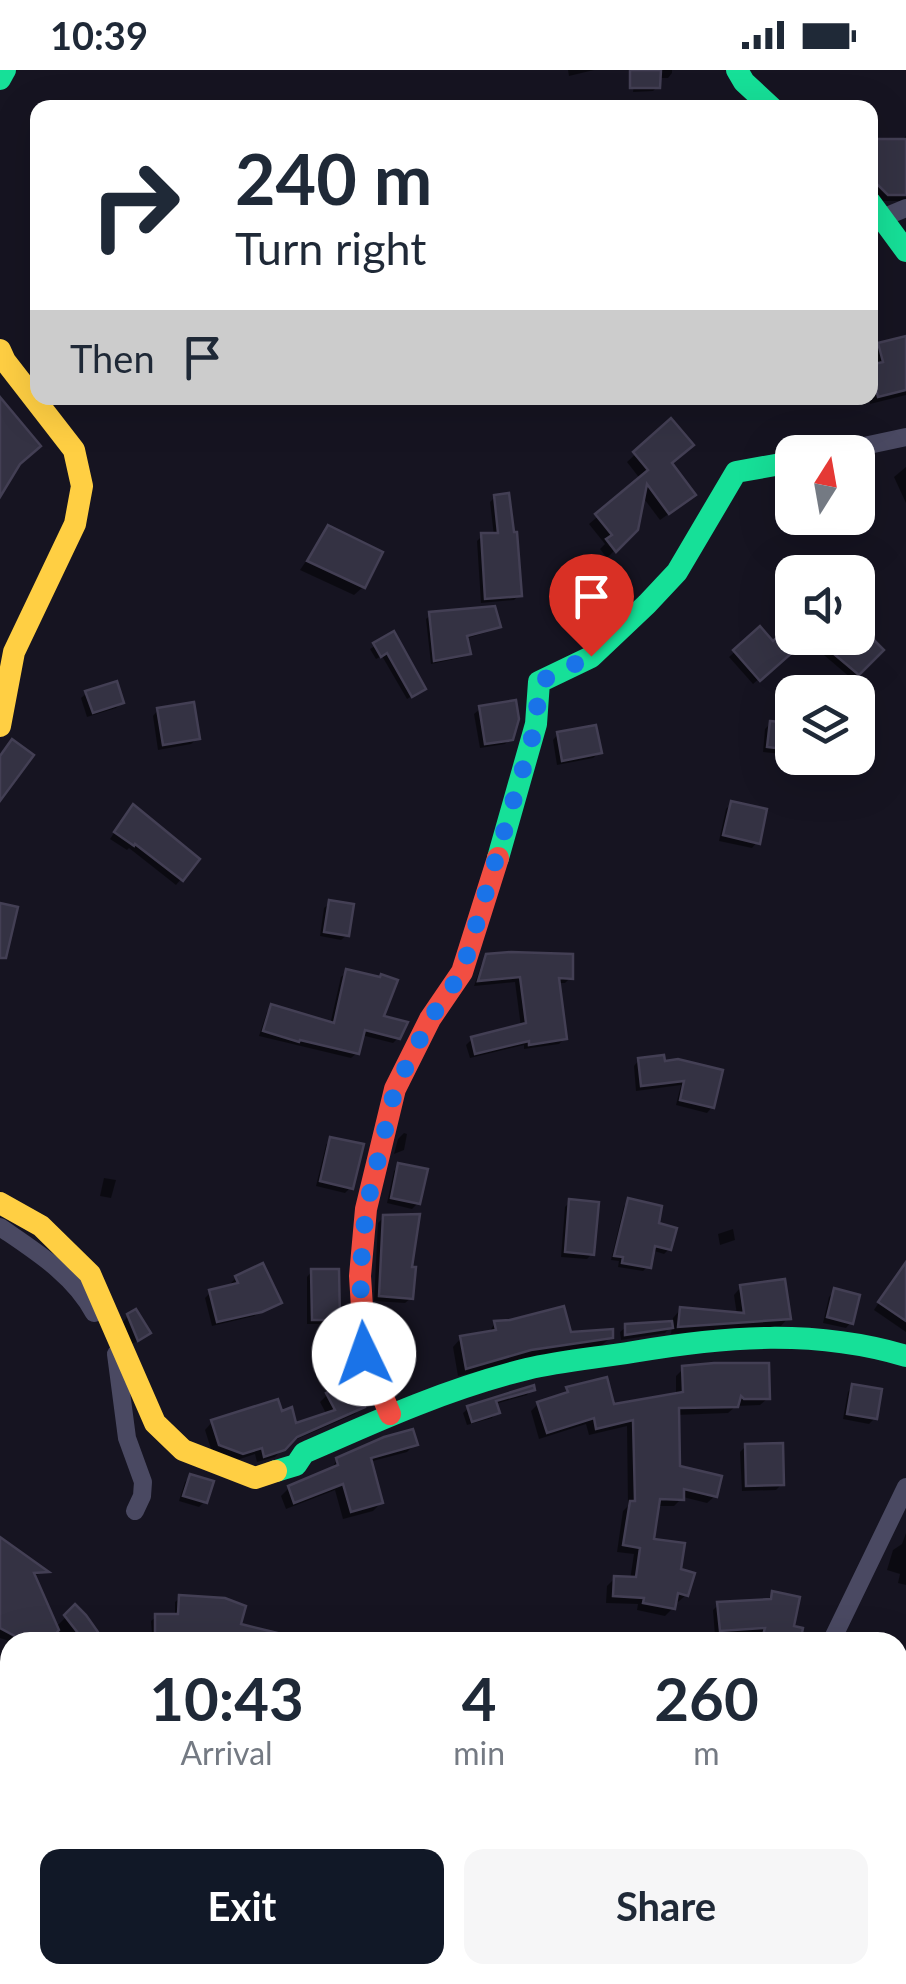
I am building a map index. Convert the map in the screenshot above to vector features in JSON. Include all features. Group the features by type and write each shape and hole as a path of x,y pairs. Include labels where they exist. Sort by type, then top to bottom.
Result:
{"street":[{"path":"0,80 4,70"},
{"path":"736,70 763,100"},
{"path":"878,210 906,208"},
{"path":"878,213 906,251"},
{"path":"0,350 30,394"},
{"path":"0,726 14,652 75,524 82,486 74,450 39,405"},
{"path":"875,444 906,437"},
{"path":"390,1414 364,1354 360,1276 366,1209 395,1089 430,1019 462,972 487,898 536,724 539,682 591,656 647,604 677,572 736,472 775,465"},
{"path":"0,1203 40,1226 90,1274 155,1423 183,1450 254,1478 296,1466 304,1453 390,1414 515,1372 672,1345 789,1335 872,1344 906,1356"},
{"path":"0,1227 52,1264 86,1296 117,1356 127,1438 143,1482 135,1510"},
{"path":"836,1632 906,1486"}],"building":[{"path":"630,70 661,70 660,88 630,88"},
{"path":"878,139 906,139 906,195 888,195 878,185"},
{"path":"906,336 906,390 878,397 878,363 883,362 878,343"},
{"path":"0,397 41,446 20,464 0,497"},
{"path":"671,418 694,445 672,463 696,495 669,514 647,484 638,530 616,552 606,539 612,535 595,514 648,470 633,452"},
{"path":"509,493 517,532 522,596 485,599 481,533 498,533 494,495"},
{"path":"328,525 383,552 365,588 307,561"},
{"path":"495,606 501,627 467,636 471,654 434,661 429,612"},
{"path":"760,626 775,639 775,655 789,655 760,681 733,650"},
{"path":"394,631 426,689 412,697 387,653 381,657 373,643"},
{"path":"875,641 884,650 859,675 835,655 875,655"},
{"path":"117,681 124,703 93,713 85,691"},
{"path":"516,700 519,719 513,740 485,744 479,706"},
{"path":"194,702 200,739 163,745 157,708"},
{"path":"770,721 775,721 775,748 767,747"},
{"path":"596,725 602,753 562,761 557,732"},
{"path":"12,739 34,755 0,801 0,756"},
{"path":"731,801 767,809 760,844 723,835"},
{"path":"133,804 200,859 183,881 114,832"},
{"path":"329,900 354,904 349,936 324,932"},
{"path":"0,903 18,907 6,958 0,958"},
{"path":"486,954 573,954 573,979 559,978 567,1039 529,1045 529,1041 475,1054 471,1037 526,1023 520,977 478,981"},
{"path":"346,969 398,980 384,1016 408,1022 400,1039 365,1030 359,1054 263,1031 271,1004 334,1023"},
{"path":"664,1055 665,1061 678,1059 723,1070 714,1108 680,1100 684,1081 641,1086 638,1058"},
{"path":"330,1137 364,1144 353,1189 320,1181"},
{"path":"398,1163 428,1169 420,1204 391,1198"},
{"path":"628,1198 662,1206 659,1223 677,1228 671,1250 655,1246 651,1268 622,1263 623,1257 614,1256"},
{"path":"569,1199 599,1202 594,1255 565,1252"},
{"path":"420,1214 412,1267 416,1267 413,1299 379,1296 383,1215"},
{"path":"906,1262 906,1321 878,1302"},
{"path":"263,1263 282,1303 262,1312 217,1322 209,1290 238,1283 235,1276"},
{"path":"311,1269 339,1269 340,1320 312,1320"},
{"path":"785,1279 791,1319 678,1327 680,1307 744,1313 740,1285"},
{"path":"834,1288 860,1295 853,1324 827,1317"},
{"path":"564,1306 571,1332 613,1329 613,1338 531,1350 466,1369 460,1336 496,1330 494,1321"},
{"path":"136,1309 151,1333 138,1341 127,1314"},
{"path":"396,1321 399,1355 385,1356 381,1322"},
{"path":"672,1321 673,1328 625,1335 625,1324"},
{"path":"769,1363 770,1399 741,1396 738,1407 679,1408 680,1466 722,1476 717,1497 684,1489 684,1500 660,1499 654,1539 685,1543 681,1569 695,1573 688,1596 678,1593 675,1609 643,1603 644,1598 613,1596 614,1576 636,1577 640,1548 623,1545 630,1501 635,1501 633,1420 596,1429 594,1418 547,1433 537,1402 568,1392 566,1387 607,1377 614,1404 683,1392 682,1366"},
{"path":"354,1378 365,1407 297,1437 285,1450 264,1457 262,1448 243,1454 219,1445 211,1420 278,1399 282,1411 292,1407 296,1423 335,1410 326,1393"},
{"path":"852,1384 882,1389 877,1419 847,1414"},
{"path":"534,1385 535,1390 496,1401 500,1413 472,1422 467,1406"},
{"path":"413,1429 418,1445 371,1458 383,1503 351,1512 343,1484 294,1503 288,1486 338,1465 336,1458"},
{"path":"783,1443 784,1485 746,1486 745,1444"},
{"path":"190,1474 214,1481 207,1503 183,1496"},
{"path":"0,1537 49,1572 34,1573 59,1630 7,1632 0,1628"},
{"path":"772,1591 800,1597 794,1626 803,1628 802,1632 764,1632 765,1628 720,1631 717,1602 771,1599"},
{"path":"179,1595 225,1598 246,1606 241,1624 274,1632 155,1632 155,1614 178,1614"},
{"path":"75,1604 98,1632 77,1632 64,1615"}],"traffic: fast":[{"path":"0,79 5,70"},
{"path":"737,70 763,100"},
{"path":"878,213 906,251"},
{"path":"498,858 536,724 539,682 591,657 647,604 677,572 736,472 775,465"},
{"path":"276,1471 296,1465 304,1453 413,1406 498,1377 553,1364 702,1342 770,1338 838,1342 906,1356"}],"traffic: slow":[{"path":"0,350 30,393"},
{"path":"0,726 14,652 75,524 82,486 74,450 39,405"},
{"path":"0,1203 41,1226 90,1274 155,1423 183,1450 255,1478 276,1471"}],"traffic: jam":[{"path":"390,1414 365,1354 360,1276 366,1209 395,1089 430,1019 462,972 498,858"}],"route":[{"path":"364,1354 360,1276 366,1209 395,1089 430,1019 462,972 514,809 536,724 539,682 591,656"}]}
